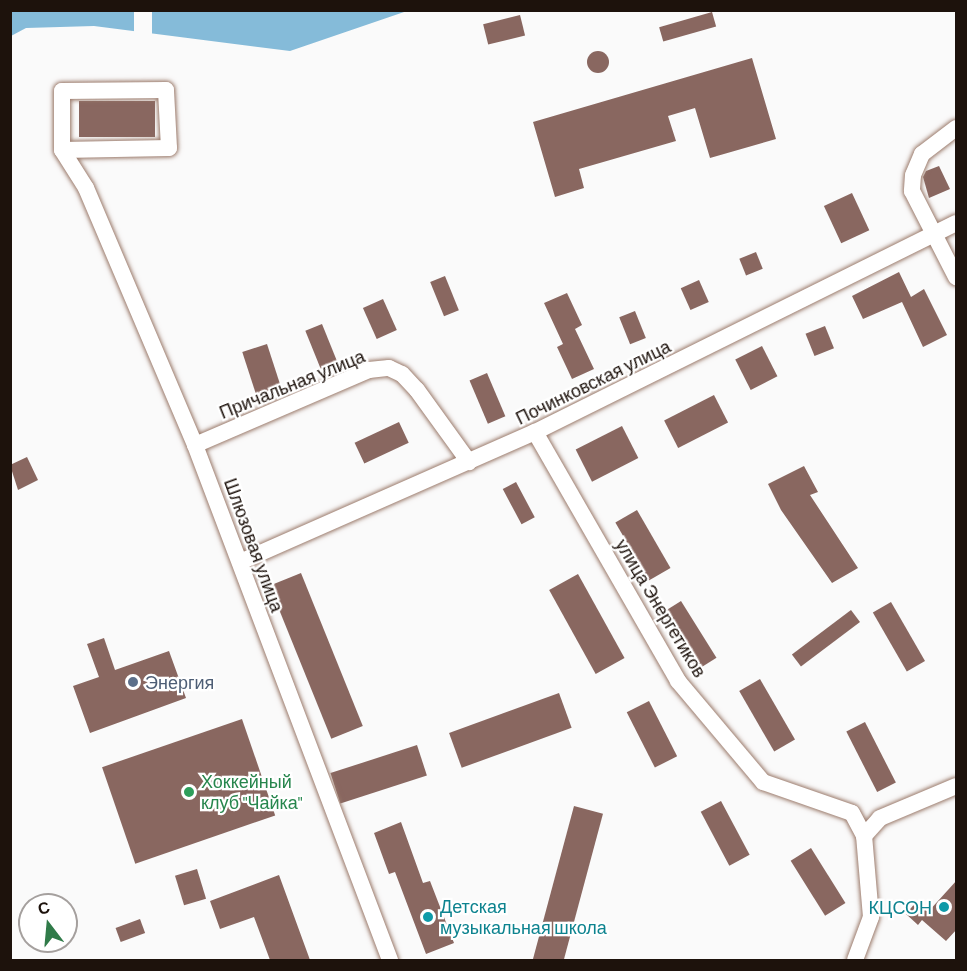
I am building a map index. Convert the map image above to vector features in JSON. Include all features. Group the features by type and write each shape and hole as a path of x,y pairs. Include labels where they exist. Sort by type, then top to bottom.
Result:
{"street":[{"path":"166,90 169,148 62,150 62,91 166,90"},
{"path":"957,128 922,154 913,175 912,191 957,277"},
{"name":"Шлюзовая улица","path":"62,150 86,188 195,445 390,960"},
{"name":"Починковская улица","path":"240,562 535,432 957,223"},
{"name":"Причальная улица","path":"195,445 369,370 389,368 402,374 417,390 469,462"},
{"name":"улица Энергетиков","path":"535,432 678,681 763,782 852,813 864,836"},
{"path":"855,960 871,917 864,836 880,818 957,786"}],"water":[{"path":"11,11 407,11 290,51 94,26 26,28 11,36"}],"pier":[{"path":"134,11 152,11 152,36 134,36"}],"building":[{"path":"712,12 716,26 663,42 659,27"},
{"path":"520,15 525,35 488,45 483,24"},
{"path":"598,51 606,54 609,62 606,70 598,73 590,70 587,62 590,54"},
{"path":"752,58 776,139 710,158 695,108 668,116 676,141 579,169 584,188 555,197 533,122"},
{"path":"79,101 155,101 155,137 79,137"},
{"path":"939,166 950,189 929,198 923,177 926,171"},
{"path":"852,193 869,230 841,243 824,206"},
{"path":"756,252 763,269 746,275 739,259"},
{"path":"899,272 911,297 924,289 947,335 923,347 902,302 863,319 852,296"},
{"path":"445,276 459,310 444,316 430,282"},
{"path":"699,280 709,302 690,310 681,288"},
{"path":"567,293 582,325 575,329 594,369 572,379 557,347 563,344 544,303"},
{"path":"383,299 397,330 377,339 363,308"},
{"path":"635,311 646,338 630,344 619,317"},
{"path":"322,324 337,362 321,369 305,331"},
{"path":"825,326 834,348 815,356 806,334"},
{"path":"267,344 282,389 257,397 242,352"},
{"path":"762,346 777,376 751,390 735,360"},
{"path":"487,373 505,416 488,424 470,380"},
{"path":"714,395 728,423 678,448 664,420"},
{"path":"399,422 409,443 364,464 355,443"},
{"path":"622,426 638,458 592,482 576,450"},
{"path":"27,457 38,480 18,490 10,465"},
{"path":"804,466 818,492 810,495 858,568 832,583 781,510 768,484"},
{"path":"516,482 535,517 522,524 503,489"},
{"path":"637,510 670,568 649,581 615,522"},
{"path":"301,573 363,726 331,739 269,586"},
{"path":"578,574 625,658 596,674 549,590"},
{"path":"681,601 717,658 697,670 661,613"},
{"path":"891,602 925,661 907,671 873,612"},
{"path":"851,610 860,622 801,667 792,655"},
{"name":"Энергия","path":"104,638 115,670 169,651 186,698 90,733 73,686 99,677 87,644"},
{"path":"760,679 795,740 774,752 739,691"},
{"path":"559,693 572,728 462,768 449,733"},
{"path":"649,701 677,756 655,768 627,712"},
{"name":"Хоккейный клуб \"Чайка\"","path":"242,719 275,815 135,864 102,767"},
{"path":"865,722 896,783 877,792 846,732"},
{"path":"417,745 427,775 340,804 330,773"},
{"path":"721,801 750,855 729,866 701,812"},
{"path":"574,806 603,814 564,960 533,960"},
{"path":"401,822 423,883 430,881 454,943 426,954 395,872 389,874 374,833"},
{"path":"811,848 845,903 825,916 791,861"},
{"path":"197,869 206,899 184,905 175,876"},
{"path":"279,875 310,960 270,960 254,917 220,929 210,901"},
{"name":"КЦСОН","path":"957,880 957,929 946,941 922,920 918,925 906,914 916,902 928,912"},
{"path":"140,919 145,933 121,942 116,928"}],"place":[{"name":"Энергия","path":"133,682"},
{"name":"Хоккейный клуб \"Чайка\"","path":"189,792"},
{"name":"КЦСОН","path":"944,907"},
{"name":"Детская музыкальная школа","path":"428,917"}]}
